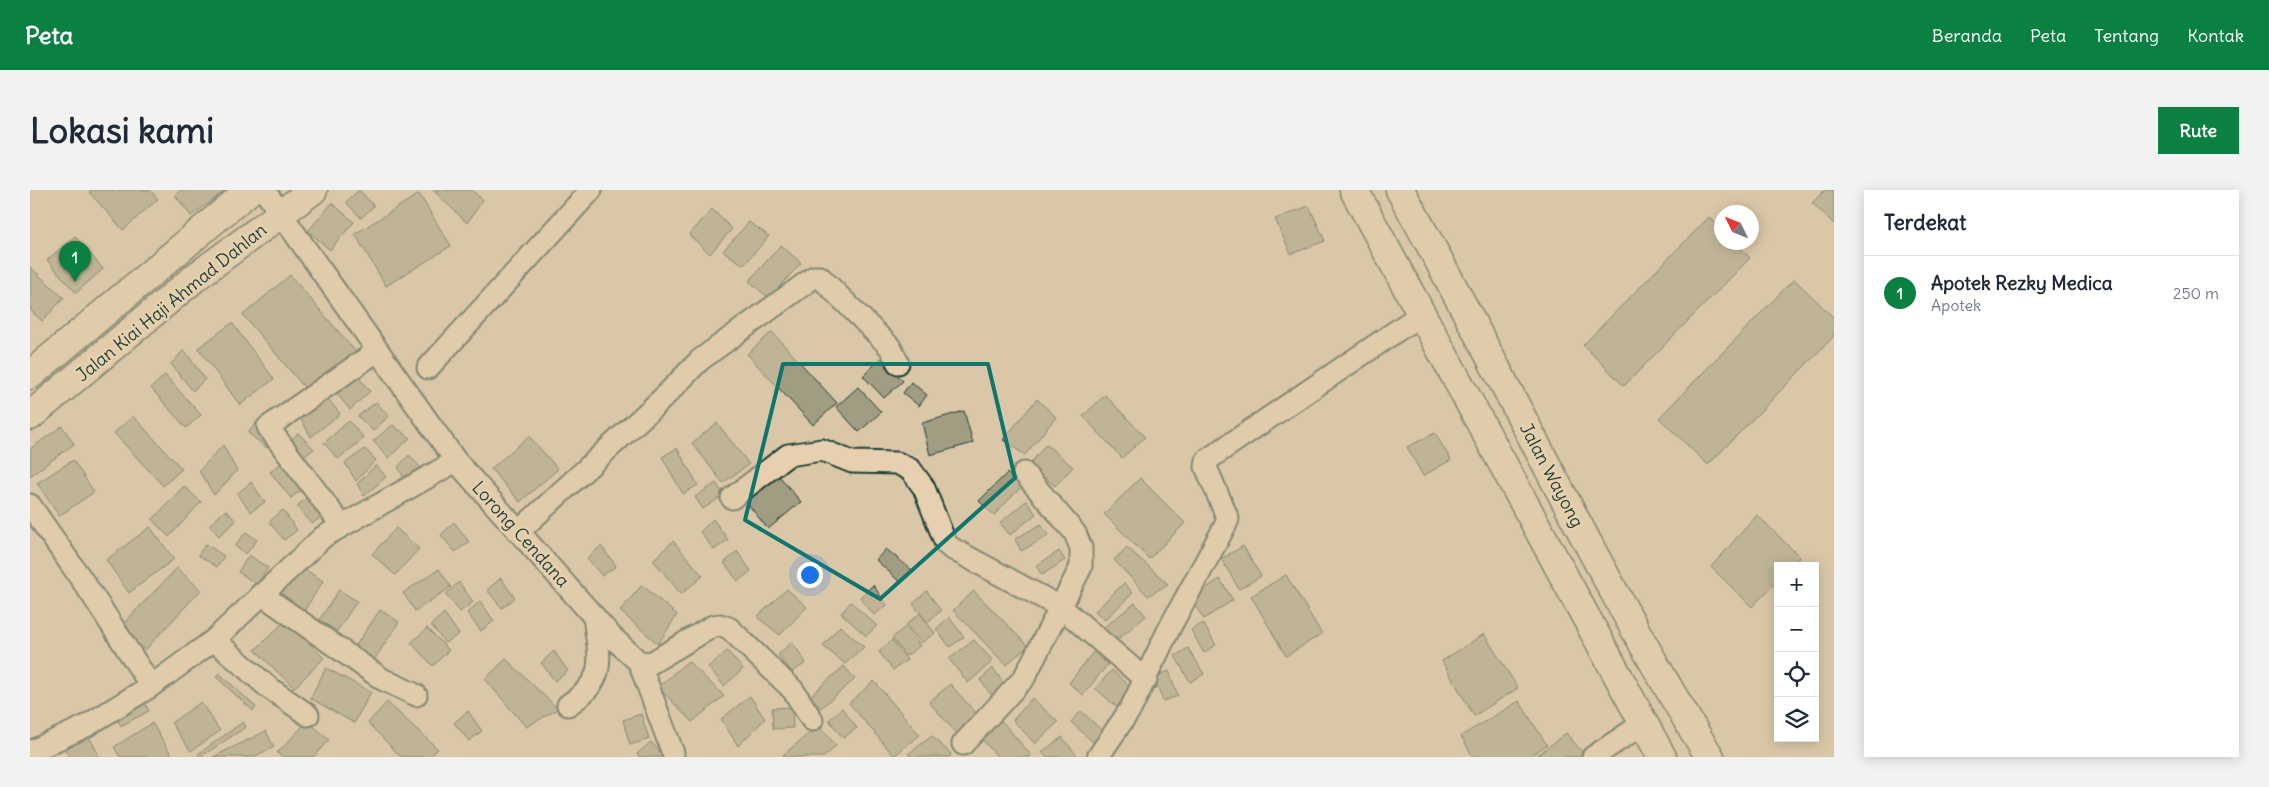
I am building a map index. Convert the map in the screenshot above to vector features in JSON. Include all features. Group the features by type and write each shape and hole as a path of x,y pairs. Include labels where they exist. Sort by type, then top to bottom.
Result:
{"main road":[{"name":"Jalan Kiai Haji Ahmad Dahlan","path":"30,375 250,190"},
{"name":"Jalan Kiai Haji Ahmad Dahlan","path":"30,416 197,276 313,190"},
{"name":"Jalan Wayong","path":"1354,190 1420,315 1662,757"},
{"name":"Jalan Wayong","path":"1400,190 1444,268 1614,592 1670,693 1710,757"}],"street":[{"name":"Lorong Cendana","path":"264,190 456,461 594,616 639,662"},
{"path":"428,368 591,190"},
{"path":"518,532 662,399 700,360 814,277 820,277 875,330 890,347 898,363"},
{"path":"1098,757 1131,708 1170,627 1228,519 1206,467 1207,460 1420,315"},
{"path":"342,526 268,427 377,351"},
{"path":"732,498 788,455 822,450 852,462 897,463 910,470 924,488 946,544 1062,608 1146,680"},
{"path":"30,752 86,726 151,686 214,640 323,537 456,461"},
{"path":"963,744 1024,678 1062,608 1081,567 1081,548 1075,533 1024,473"},
{"path":"30,505 93,596 151,686"},
{"path":"261,594 382,679 416,695"},
{"path":"568,705 585,694 594,682 600,666 594,616"},
{"path":"673,753 639,662 655,662 713,626 720,625 729,628 793,690 812,720"},
{"path":"214,640 268,688 308,715"},
{"path":"1593,757 1644,723"}],"highlighted area":[{"path":"783,364 988,364 1015,478 880,599 745,520"}],"building":[{"path":"91,190 150,190 158,199 123,230 89,192"},
{"path":"181,190 225,191 191,216 175,195"},
{"path":"359,190 374,206 361,218 346,202"},
{"path":"433,190 471,190 483,200 467,223"},
{"path":"1825,190 1834,190 1834,224 1812,203"},
{"path":"419,194 451,246 386,286 355,234"},
{"path":"332,203 354,222 330,250 308,231"},
{"path":"1309,206 1325,241 1291,254 1275,219"},
{"path":"712,209 732,229 710,254 689,235"},
{"path":"1709,217 1714,222 1714,250 1742,250 1750,258 1624,386 1583,345"},
{"path":"749,222 769,236 744,265 723,251"},
{"path":"75,236 103,269 76,293 47,260"},
{"path":"781,245 801,263 769,298 749,281"},
{"path":"30,267 64,298 42,321 30,310"},
{"path":"290,275 356,352 309,393 243,315"},
{"path":"1794,279 1834,318 1834,336 1708,465 1659,418"},
{"path":"232,323 274,379 240,405 198,348"},
{"path":"772,332 837,403 813,425 747,354"},
{"path":"184,350 205,379 193,391 171,364"},
{"path":"881,358 903,381 884,398 863,376"},
{"path":"355,373 370,391 350,410 334,390"},
{"path":"165,375 201,415 186,428 151,388"},
{"path":"911,382 927,395 919,406 903,393"},
{"path":"858,387 881,412 859,432 836,407"},
{"path":"325,395 340,414 311,437 300,418"},
{"path":"1105,395 1145,437 1122,458 1083,416"},
{"path":"1037,399 1056,417 1025,455 1003,440"},
{"path":"376,402 389,416 373,431 358,416"},
{"path":"964,411 973,443 930,455 922,423"},
{"path":"133,416 182,469 163,486 114,433"},
{"path":"260,418 276,435 267,448 248,433"},
{"path":"349,421 364,438 338,459 324,443"},
{"path":"717,423 749,464 723,483 692,443"},
{"path":"393,425 410,438 388,458 373,441"},
{"path":"62,426 74,444 30,476 30,449"},
{"path":"298,433 314,449 300,459 286,445"},
{"path":"1435,433 1451,460 1423,476 1407,447"},
{"path":"529,436 558,469 520,502 491,469"},
{"path":"1046,444 1073,467 1055,486 1029,465"},
{"path":"223,445 237,471 214,495 199,471"},
{"path":"677,448 698,485 683,494 662,457"},
{"path":"365,449 376,460 356,481 345,463"},
{"path":"409,455 421,468 404,478 398,467"},
{"path":"290,456 311,482 291,498 270,472"},
{"path":"73,460 94,492 59,516 37,483"},
{"path":"376,465 386,477 364,496 357,484"},
{"path":"775,471 801,502 768,529 743,498"},
{"path":"1007,473 1021,487 994,515 979,501"},
{"path":"1140,478 1185,523 1149,559 1104,514"},
{"path":"251,482 265,502 251,512 237,494"},
{"path":"716,483 724,495 703,509 695,497"},
{"path":"184,486 201,502 169,537 152,520"},
{"path":"311,494 325,514 312,524 297,506"},
{"path":"1026,501 1036,514 1010,535 1000,523"},
{"path":"226,510 236,521 219,536 209,525"},
{"path":"283,510 297,530 284,540 269,522"},
{"path":"1757,515 1800,557 1795,562 1774,562 1774,584 1752,607 1711,567"},
{"path":"713,519 728,540 714,550 700,532"},
{"path":"454,522 469,542 455,552 441,535"},
{"path":"1041,524 1048,536 1021,551 1015,539"},
{"path":"150,527 174,559 129,593 106,560"},
{"path":"396,528 419,549 395,575 372,554"},
{"path":"246,532 257,540 246,554 235,546"},
{"path":"673,541 703,576 681,594 653,560"},
{"path":"206,544 224,556 217,567 198,555"},
{"path":"601,546 616,566 602,576 587,558"},
{"path":"1243,546 1261,576 1239,589 1221,559"},
{"path":"1127,547 1168,584 1148,596 1114,560"},
{"path":"886,549 912,570 900,582 876,560"},
{"path":"737,551 751,571 738,581 724,563"},
{"path":"1059,551 1065,560 1042,575 1036,566"},
{"path":"249,555 268,568 257,584 238,572"},
{"path":"296,564 323,581 304,611 277,594"},
{"path":"177,568 201,590 145,650 120,627"},
{"path":"439,569 451,587 415,611 403,593"},
{"path":"1286,575 1322,634 1286,656 1251,596"},
{"path":"501,578 515,598 502,608 487,590"},
{"path":"1220,579 1233,600 1204,619 1190,598"},
{"path":"459,582 473,602 460,612 446,594"},
{"path":"1124,583 1133,593 1105,620 1095,611"},
{"path":"642,585 677,615 658,644 620,611"},
{"path":"873,585 887,605 874,615 860,597"},
{"path":"787,589 807,607 780,635 757,617"},
{"path":"339,590 357,601 337,631 319,620"},
{"path":"927,591 941,611 927,622 913,604"},
{"path":"974,591 1028,646 1006,665 953,610"},
{"path":"480,601 494,621 481,631 467,613"},
{"path":"851,602 877,626 866,636 841,613"},
{"path":"1135,603 1146,616 1114,642 1103,628"},
{"path":"380,610 399,622 372,663 352,651"},
{"path":"444,613 459,634 445,643 431,625"},
{"path":"920,613 935,633 921,643 906,625"},
{"path":"949,617 964,637 950,647 936,629"},
{"path":"286,620 324,658 294,688 255,650"},
{"path":"1203,623 1216,645 1204,653 1191,630"},
{"path":"840,626 864,647 845,664 823,646"},
{"path":"906,626 920,646 906,656 892,638"},
{"path":"427,628 449,650 433,666 411,643"},
{"path":"1484,634 1518,688 1474,716 1442,661"},
{"path":"892,640 907,660 893,670 879,652"},
{"path":"974,640 993,661 968,683 949,659"},
{"path":"792,642 806,663 792,672 778,655"},
{"path":"1188,648 1204,674 1190,682 1175,656"},
{"path":"554,651 568,671 555,681 541,663"},
{"path":"727,651 743,669 724,686 708,667"},
{"path":"1093,652 1108,664 1083,695 1069,683"},
{"path":"506,659 558,709 526,727 485,679"},
{"path":"688,661 724,696 692,722 658,687"},
{"path":"844,666 855,679 821,708 810,696"},
{"path":"326,668 371,692 354,723 310,698"},
{"path":"993,668 1007,688 994,698 980,680"},
{"path":"1112,670 1134,690 1119,709 1095,688"},
{"path":"1169,671 1178,696 1163,701 1154,677"},
{"path":"219,673 256,707 253,711 216,677"},
{"path":"874,681 920,735 894,756 849,703"},
{"path":"950,684 978,715 957,734 929,702"},
{"path":"750,696 765,719 738,746 721,719"},
{"path":"1032,698 1058,722 1035,744 1013,720"},
{"path":"1519,701 1547,745 1528,757 1473,757 1461,736"},
{"path":"144,702 149,711 121,726 116,717"},
{"path":"201,702 220,731 191,751 171,723"},
{"path":"387,702 438,749 430,757 401,757 368,723"},
{"path":"792,707 793,728 773,729 772,708"},
{"path":"842,708 857,728 843,738 829,720"},
{"path":"468,711 482,731 469,741 454,723"},
{"path":"1081,711 1105,733 1095,744 1071,722"},
{"path":"641,714 649,739 630,745 623,720"},
{"path":"999,718 1031,755 1030,757 998,757 978,735"},
{"path":"308,721 329,740 313,757 282,757 277,753"},
{"path":"243,722 246,727 200,757 198,754"},
{"path":"152,723 173,757 120,757 114,747"},
{"path":"819,725 836,746 824,757 785,757 783,755"},
{"path":"266,731 274,747 253,757 213,757"},
{"path":"1566,733 1584,754 1581,757 1535,757"},
{"path":"88,735 100,757 69,757 64,748"},
{"path":"932,736 951,754 950,757 912,757 908,754"},
{"path":"1062,737 1078,757 1046,757 1042,752"},
{"path":"651,742 664,757 640,757 637,754"}],"place":[{"name":"Apotek Rezky Medica","path":"75,282"}]}
